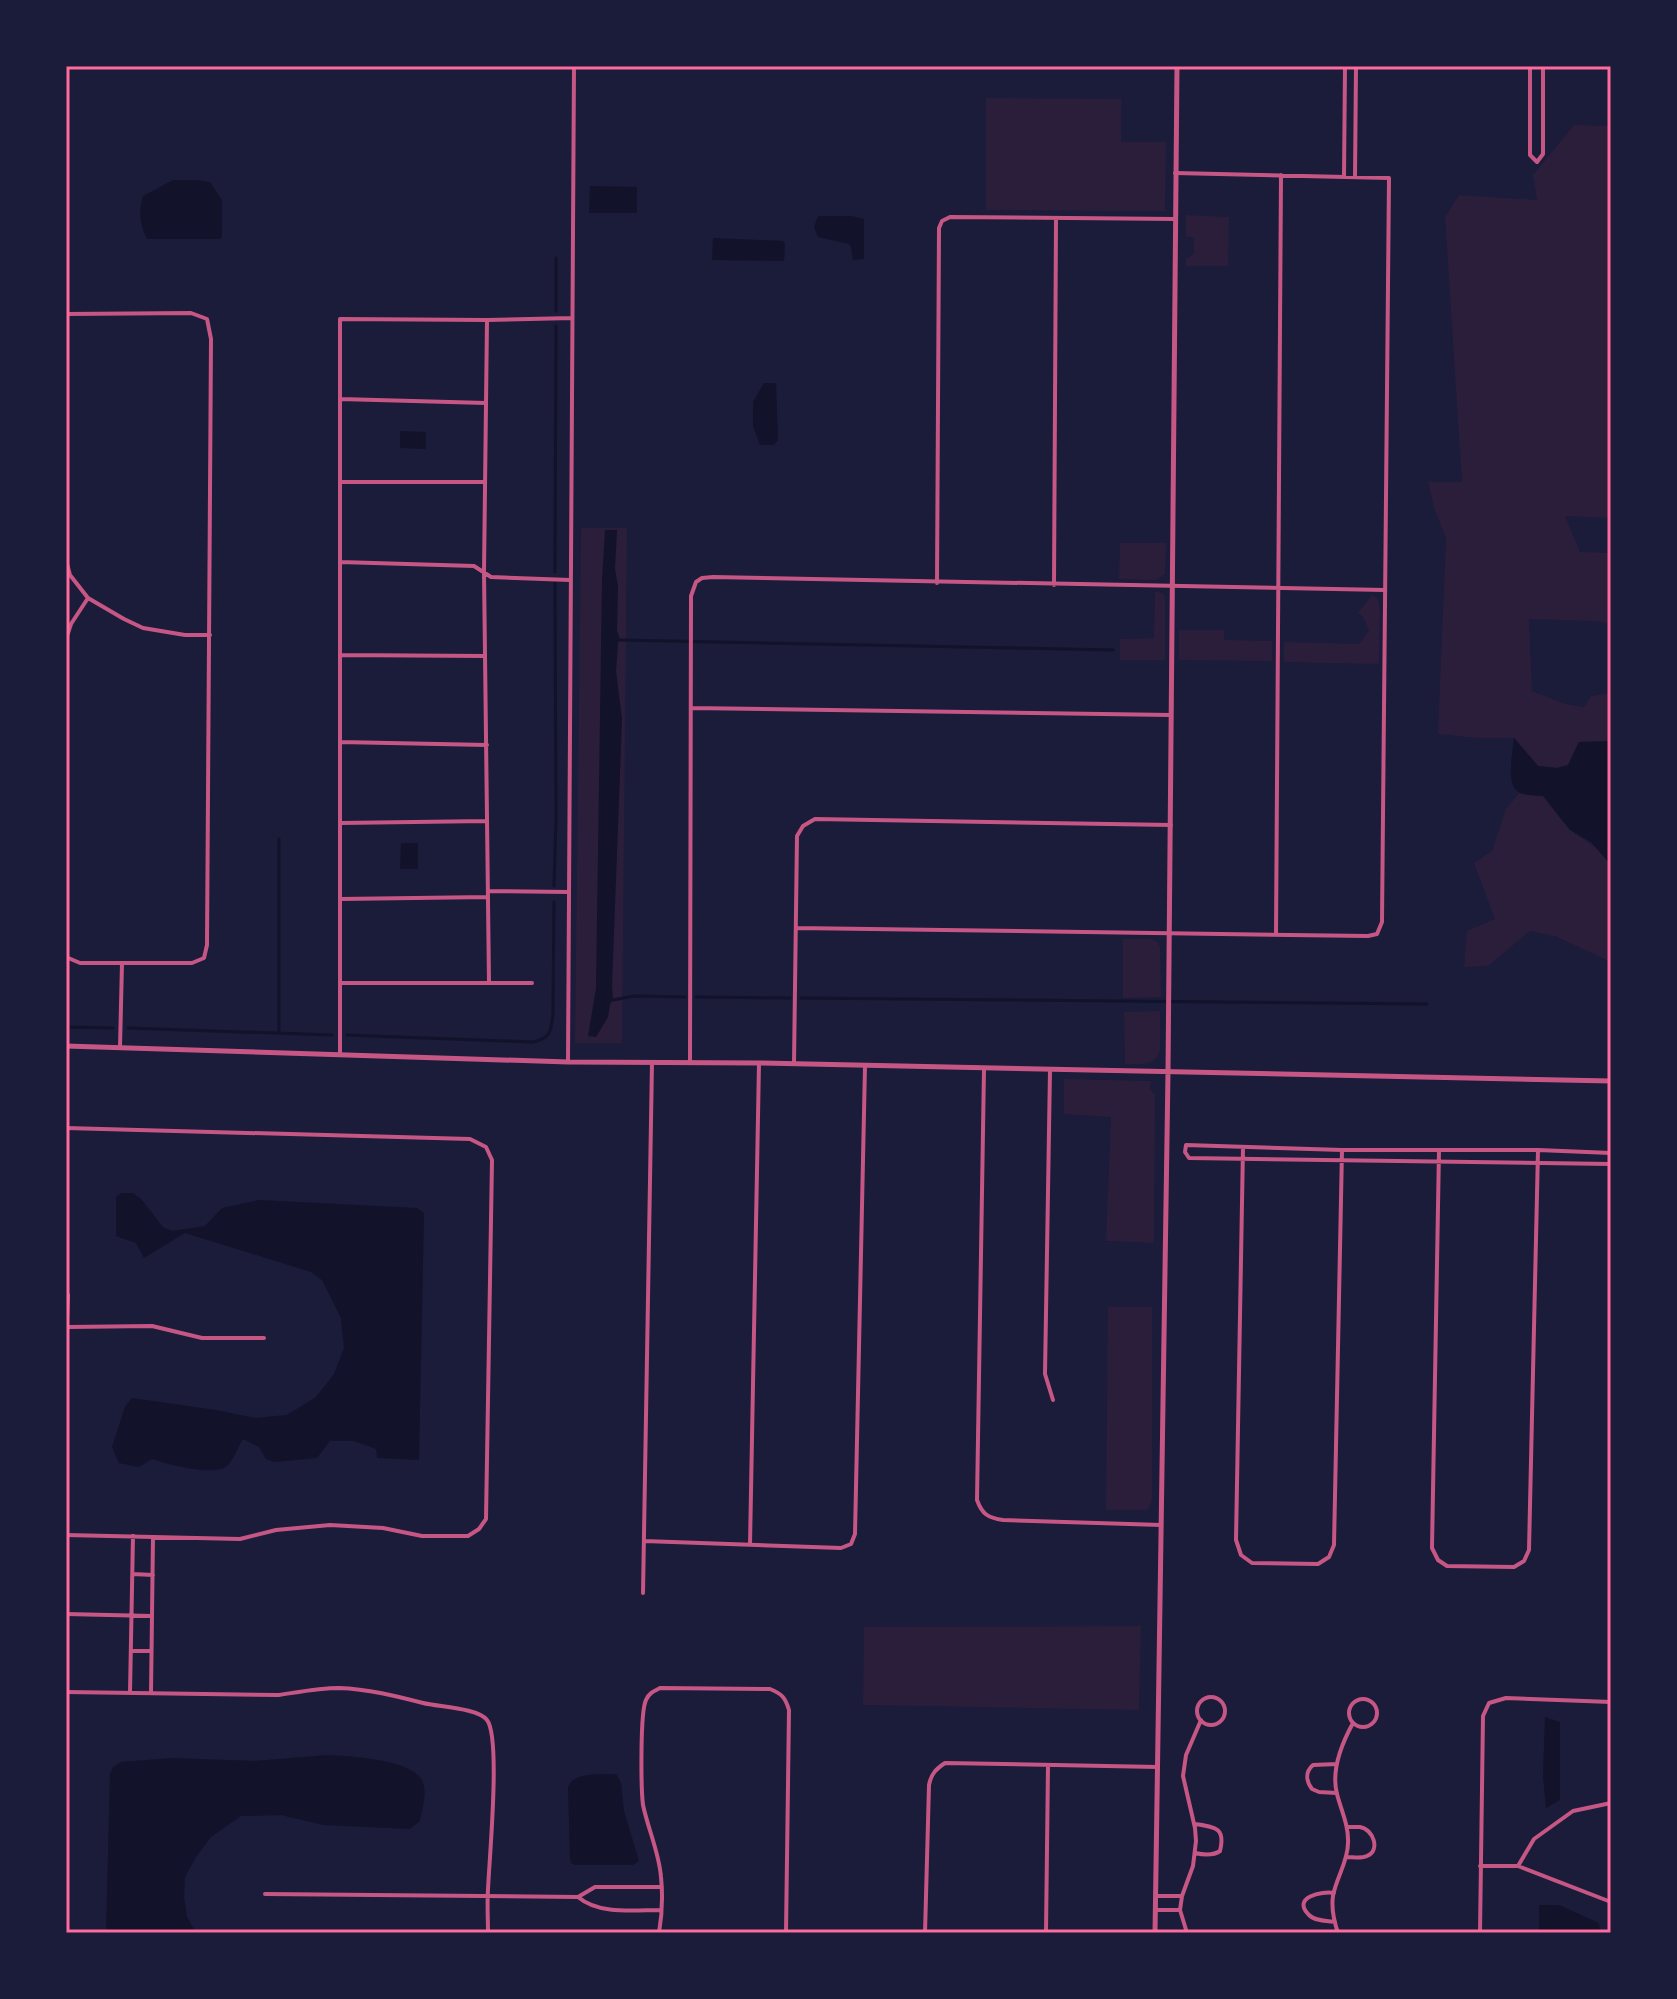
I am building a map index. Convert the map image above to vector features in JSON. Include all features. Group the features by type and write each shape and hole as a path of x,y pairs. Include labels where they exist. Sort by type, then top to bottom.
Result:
{"street":[{"path":"568,1062 574,66"},
{"path":"1155,1933 1171,825 1177,66"},
{"path":"1344,177 1345,66"},
{"path":"1355,177 1356,66"},
{"path":"1530,66 1530,155 1537,162 1543,154 1543,66"},
{"path":"796,928 1169,935 1377,934 1382,922 1389,178 1175,173"},
{"path":"1276,935 1281,175"},
{"path":"937,583 939,228 942,221 950,217 1175,219"},
{"path":"1054,585 1056,219"},
{"path":"66,314 191,313 207,319 211,339 207,945 204,958 192,963 80,963 66,957"},
{"path":"340,1055 340,319 572,318"},
{"path":"487,320 484,572 489,983"},
{"path":"340,399 486,403"},
{"path":"340,482 484,482"},
{"path":"66,560 70,575 88,598 143,628 185,635 210,635"},
{"path":"340,562 474,566 491,577 571,580"},
{"path":"690,1062 691,596 696,582 713,577 1385,590"},
{"path":"66,639 71,624 88,598"},
{"path":"340,655 486,656"},
{"path":"691,708 1171,715"},
{"path":"340,742 487,745"},
{"path":"794,1064 797,836 803,826 815,819 1171,825"},
{"path":"340,823 487,821"},
{"path":"340,899 568,892"},
{"path":"120,1047 122,963"},
{"path":"340,983 532,983"},
{"path":"66,1046 568,1062 759,1063 1611,1081"},
{"path":"643,1593 652,1062"},
{"path":"750,1545 759,1063"},
{"path":"644,1541 841,1548 851,1544 855,1534 865,1066"},
{"path":"984,1069 977,1500 982,1512 991,1518 1003,1520 1162,1525"},
{"path":"1050,1070 1045,1374 1053,1400"},
{"path":"66,1128 470,1139 486,1147 492,1160 486,1519 479,1529 468,1536 422,1536 383,1528 330,1525 276,1530 240,1539 66,1535"},
{"path":"1611,1153 1186,1145 1185,1152 1189,1158 1611,1164"},
{"path":"1243,1147 1236,1540 1241,1555 1252,1563 1318,1564 1329,1557 1334,1545 1342,1150"},
{"path":"1439,1150 1432,1548 1438,1560 1447,1566 1474,1567 1514,1567 1524,1561 1529,1550 1538,1150"},
{"path":"66,1292 66,1344"},
{"path":"67,1327 152,1326 202,1338 264,1338"},
{"path":"130,1692 133,1536"},
{"path":"151,1693 153,1537"},
{"path":"133,1574 153,1575"},
{"path":"66,1614 152,1616"},
{"path":"132,1651 151,1651"},
{"path":"659,1933 662,1887 658,1854 642,1795 643,1709 650,1693 660,1688 770,1689 781,1693 786,1700 789,1710 786,1933"},
{"path":"66,1692 279,1695 313,1689 352,1689 473,1711 486,1718 491,1729 494,1774 488,1933"},
{"path":"1187,1933 1180,1910 1193,1866 1195,1824 1184,1785 1186,1755 1201,1720 1198,1706 1211,1697 1222,1703 1225,1714 1219,1723 1208,1725 1201,1720"},
{"path":"1480,1933 1483,1716 1489,1703 1506,1698 1611,1702"},
{"path":"1338,1933 1332,1907 1348,1841 1337,1793 1337,1764 1353,1723 1349,1712 1355,1702 1367,1700 1374,1705 1377,1713 1374,1723 1363,1727 1353,1723"},
{"path":"925,1933 929,1785 931,1776 945,1763 1158,1767"},
{"path":"1337,1764 1313,1765 1307,1777 1316,1792 1337,1793"},
{"path":"1046,1933 1048,1765"},
{"path":"1518,1866 1534,1839 1573,1811 1611,1803"},
{"path":"1195,1824 1215,1828 1220,1831 1222,1840 1220,1851 1216,1854 1195,1853"},
{"path":"1346,1857 1369,1855 1375,1843 1363,1827 1347,1827"},
{"path":"1480,1866 1518,1866 1611,1902"},
{"path":"265,1894 578,1897 595,1887 662,1887"},
{"path":"1334,1893 1312,1894 1305,1906 1311,1918 1335,1922"},
{"path":"1155,1896 1182,1896"},
{"path":"578,1897 602,1909 662,1910"},
{"path":"1155,1910 1180,1910"}],"shaded area":[{"path":"986,98 1121,99 1121,142 1166,142 1165,211 986,210"},
{"path":"1574,125 1611,126 1611,518 1565,516 1580,552 1611,553 1611,624 1529,619 1532,691 1565,704 1584,707 1591,696 1611,693 1611,741 1579,742 1568,765 1557,768 1538,766 1514,738 1438,734 1446,538 1428,482 1462,482 1445,217 1459,195 1537,200 1533,175"},
{"path":"173,180 210,182 222,200 220,239 147,239 140,218 143,196"},
{"path":"590,186 637,187 637,213 589,213"},
{"path":"1186,215 1229,217 1228,266 1186,266 1186,259 1194,254 1194,237 1186,237"},
{"path":"818,216 864,219 864,259 853,260 849,244 818,237 814,227"},
{"path":"713,238 783,241 784,261 712,260"},
{"path":"764,383 776,383 778,440 774,445 760,445 753,426 753,402"},
{"path":"400,431 426,432 426,449 400,448"},
{"path":"581,528 627,528 622,1043 575,1043"},
{"path":"605,530 617,530 615,569 620,640 616,671 622,719 613,1000 608,1017 596,1037 588,1036 596,988"},
{"path":"1120,543 1166,543 1165,574 1156,580 1119,579"},
{"path":"1155,591 1165,598 1165,660 1120,660 1120,639 1154,638"},
{"path":"1372,595 1378,599 1380,610 1379,664 1284,662 1284,642 1359,644 1369,630 1358,613"},
{"path":"1179,630 1224,630 1224,640 1272,641 1272,661 1179,660"},
{"path":"1514,738 1538,766 1557,768 1568,765 1579,742 1611,741 1611,865 1591,842 1570,830 1543,796 1517,791 1512,781 1511,766"},
{"path":"1519,793 1543,796 1570,830 1595,847 1611,865 1611,962 1555,936 1530,931 1488,966 1464,967 1467,931 1495,919 1474,863 1492,851 1506,809"},
{"path":"401,843 418,843 418,869 400,869"},
{"path":"1123,939 1158,942 1161,997 1123,998"},
{"path":"1160,1011 1158,1055 1151,1062 1125,1064 1124,1012"},
{"path":"1064,1079 1151,1081 1150,1089 1155,1095 1154,1243 1106,1241 1111,1117 1064,1114"},
{"path":"121,1193 133,1193 163,1227 172,1231 205,1226 222,1208 259,1200 417,1208 424,1213 419,1460 377,1458 376,1449 354,1441 330,1441 317,1458 274,1462 266,1459 259,1447 243,1439 227,1466 221,1469 190,1468 152,1459 139,1467 119,1463 112,1447 125,1407 132,1398 255,1418 287,1415 316,1397 334,1374 344,1348 341,1318 322,1280 311,1272 185,1233 144,1258 136,1243 116,1236 116,1197"},
{"path":"1108,1307 1152,1307 1152,1499 1147,1510 1106,1510"},
{"path":"1141,1626 1139,1710 863,1705 864,1627"},
{"path":"1545,1717 1560,1722 1560,1800 1546,1808 1543,1776"},
{"path":"327,1755 380,1760 418,1775 424,1792 420,1821 410,1829 323,1825 281,1815 241,1816 211,1837 185,1877 187,1917 196,1933 106,1933 110,1774 113,1767 121,1762 173,1758 255,1761"},
{"path":"616,1774 621,1783 624,1811 639,1861 633,1865 575,1865 570,1858 568,1787 582,1776"},
{"path":"1539,1905 1559,1905 1599,1923 1600,1933 1539,1933"}],"waterway":[{"path":"556,258 556,311"},
{"path":"555,572 556,326"},
{"path":"554,886 555,583"},
{"path":"620,640 1113,650"},
{"path":"279,839 279,1033"},
{"path":"347,1035 533,1042 547,1036 553,1015 554,902"},
{"path":"613,1000 634,996 685,997"},
{"path":"696,997 790,998"},
{"path":"801,998 1427,1004"},
{"path":"66,1027 113,1028"},
{"path":"128,1028 332,1035"}]}
